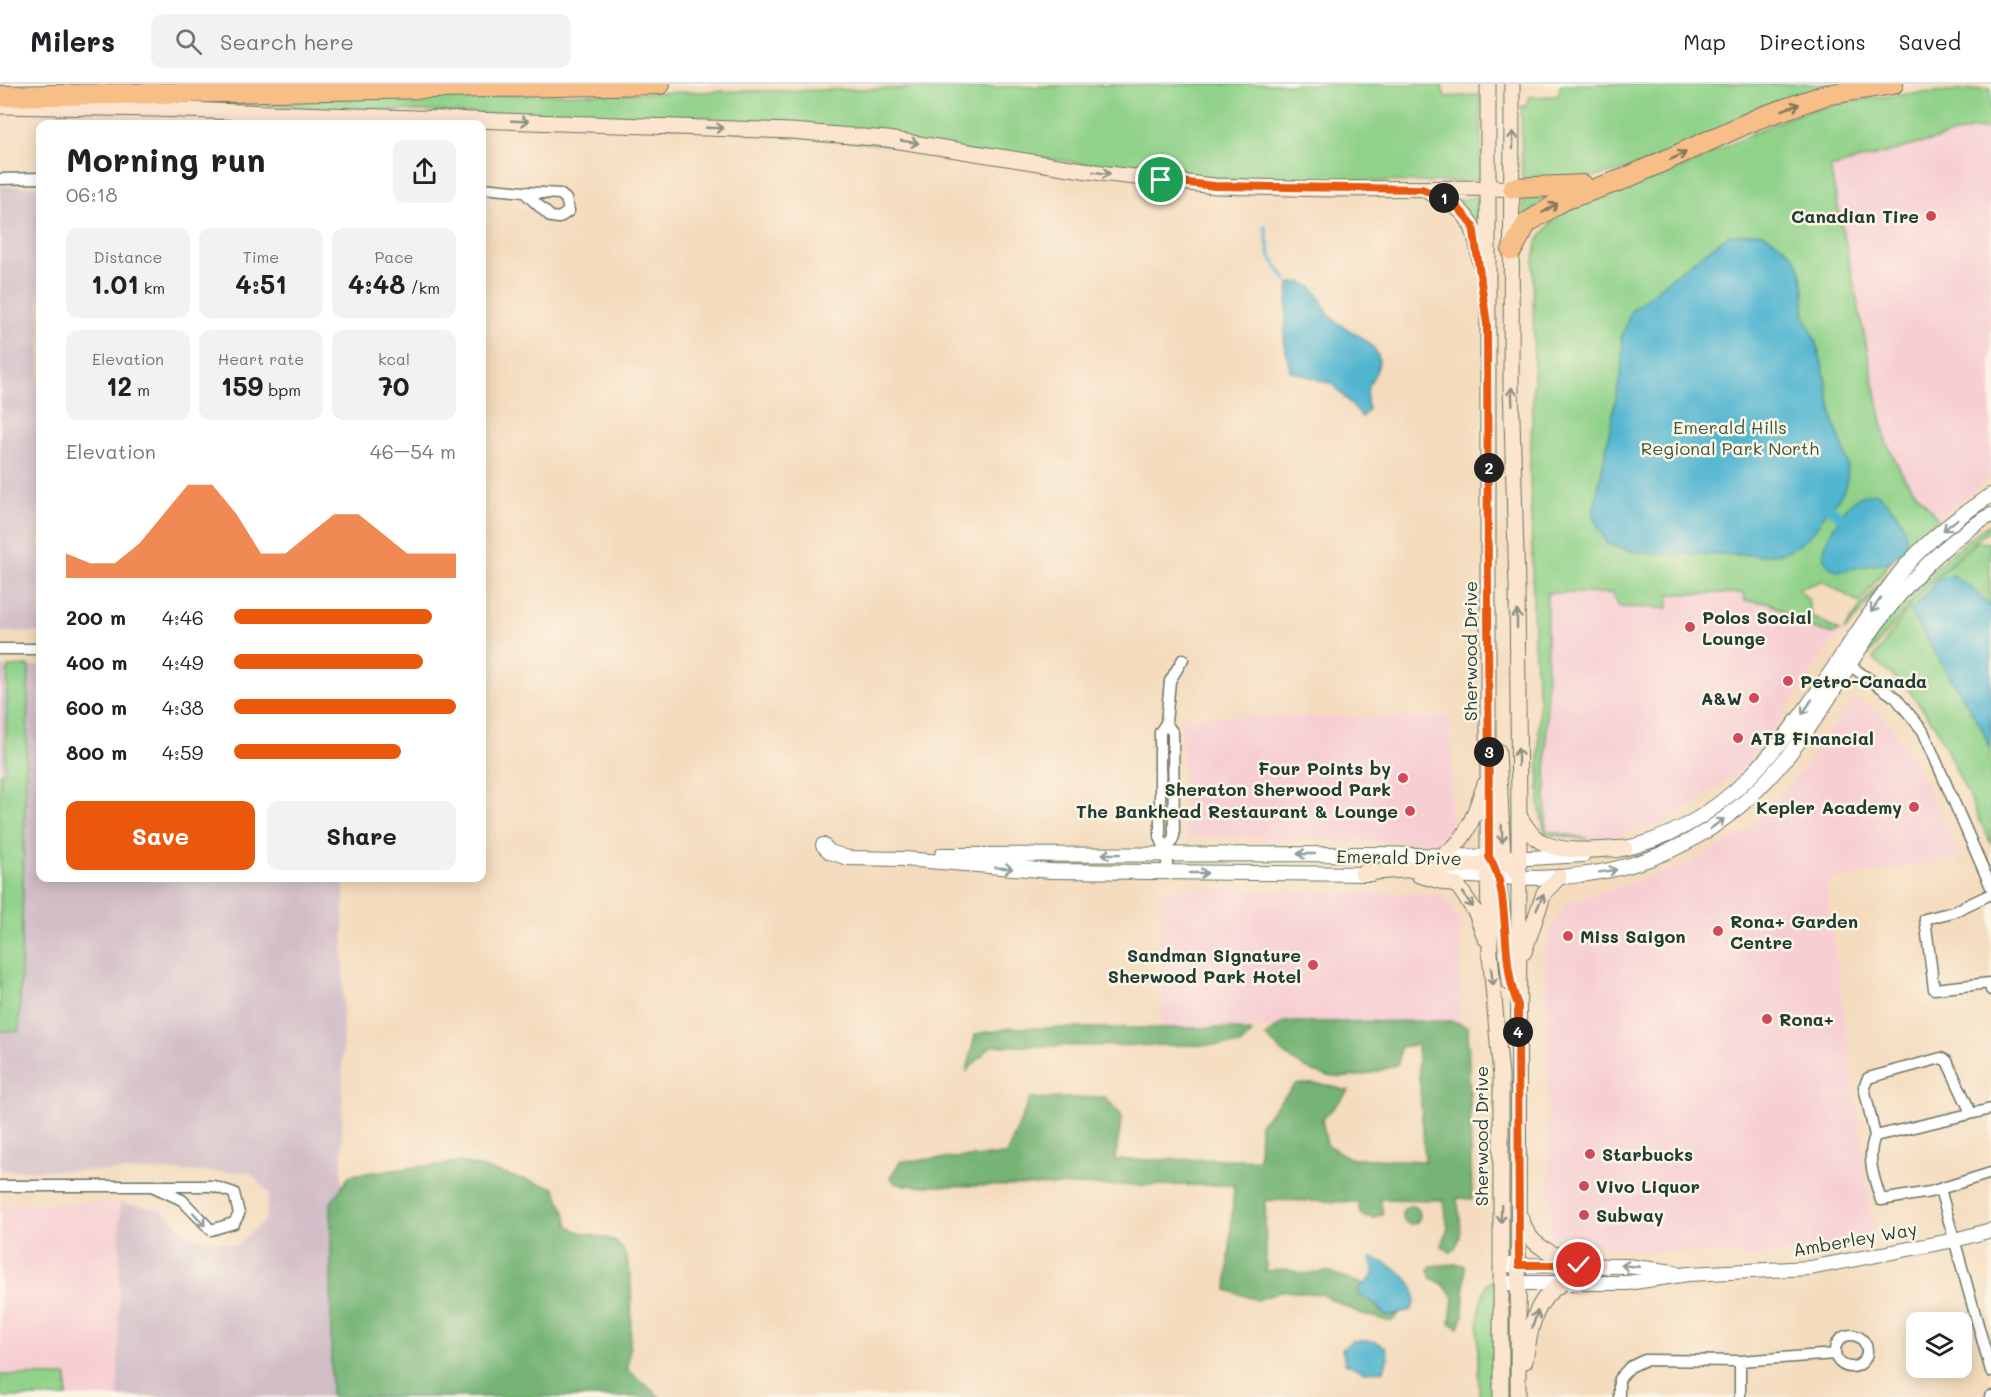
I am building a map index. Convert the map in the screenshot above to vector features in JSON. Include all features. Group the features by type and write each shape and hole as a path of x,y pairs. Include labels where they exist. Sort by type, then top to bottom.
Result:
{"highway":[{"path":"0,96 660,84"},
{"path":"1512,250 1527,223 1563,200 1624,179 1759,118 1825,95 1893,84"},
{"path":"1513,188 1572,187 1624,179"}],"main road":[{"name":"Sherwood Drive","path":"1488,88 1489,776 1498,864 1490,953 1501,1076 1501,1397"},
{"name":"Sherwood Drive","path":"1498,864 1519,816 1512,386 1512,88"},
{"path":"0,106 472,120"},
{"path":"486,120 791,131 887,139 1107,174 1215,186 1513,188"},
{"path":"1422,189 1454,203 1473,225 1487,324"},
{"path":"1489,714 1498,735 1498,864 1509,980 1518,1005"},
{"path":"1442,855 1451,850 1466,834 1489,776"},
{"path":"1519,816 1539,841 1551,845 1579,850 1625,848"},
{"name":"Sherwood Drive","path":"1498,864 1519,877 1518,1397"},
{"path":"1362,873 1498,864"},
{"path":"1419,875 1458,886 1476,913 1490,953"},
{"path":"1518,972 1532,922 1544,893 1559,877"},
{"path":"1518,1198 1523,1226 1531,1240 1550,1252 1598,1265"},
{"path":"1518,1397 1535,1316 1544,1296 1561,1284"}],"street":[{"path":"0,179 36,178"},
{"path":"486,188 524,192"},
{"name":"Emerald Drive","path":"823,845 830,852 848,858 904,859 1051,871 1419,875 1625,848 1673,833 1699,819 1744,784 1762,766 1805,711 1839,658 1899,574 1935,537 1991,495"},
{"path":"1519,877 1559,877 1624,868 1674,850 1714,827 1756,793 1778,771 1810,729 1879,621 1914,579 1942,551 1991,515"},
{"path":"0,649 36,649"},
{"path":"1167,873 1167,853 1160,837 1160,732 1166,723 1170,681 1183,659"},
{"path":"1849,665 1896,698 1923,731 1991,888"},
{"name":"Emerald Drive","path":"904,859 948,855 1167,853 1442,855 1469,857 1498,864"},
{"path":"1991,894 1953,912 1925,919 1934,989 1990,983 1991,990"},
{"path":"1971,1113 1947,1060 1941,1059 1868,1078 1864,1087 1875,1136 1872,1144 1871,1172 1881,1200 1940,1189 1991,1173"},
{"path":"1875,1136 1991,1109"},
{"path":"0,1186 152,1186 213,1186 234,1193 239,1214 234,1223 211,1230 182,1200 152,1186"},
{"path":"1940,1189 1991,1371"},
{"name":"Amberley Way","path":"1501,1283 1627,1283 1688,1274 1810,1268 1955,1240 1991,1230"},
{"name":"Amberley Way","path":"1501,1264 1627,1266 1688,1274"},
{"path":"1619,1397 1619,1380 1630,1367 1645,1360 1740,1361 1835,1354"},
{"path":"1740,1361 1740,1397"}],"shaded area":[{"path":"1991,128 1991,477 1938,519 1905,479 1886,442 1830,168 1970,130"},
{"path":"0,186 36,187 36,632 0,632"},
{"path":"1754,587 1842,630 1747,766 1665,824 1598,840 1546,832 1547,593 1740,592"},
{"path":"29,666 36,666 36,882 344,882 340,1397 118,1397 120,1203 160,1209 190,1236 237,1245 265,1220 269,1194 250,1172 0,1170 0,1031 19,1031"},
{"path":"0,667 8,667 5,773 0,773"},
{"path":"1854,698 1883,715 1915,762 1959,858 1826,881 1875,1242 1757,1257 1613,1248 1551,1240 1545,943 1565,903 1687,865 1746,831 1799,774"},
{"path":"1180,716 1452,717 1450,832 1440,843 1186,837"},
{"path":"1162,888 1442,894 1461,921 1460,1030 1161,1028"},
{"path":"120,1203 118,1397 0,1397 0,1204"}],"green space":[{"path":"1178,84 1441,84 1445,97 1480,95 1482,174 1478,179 1467,182 1271,181 1198,178 1049,159 573,117 151,101"},
{"path":"1561,84 1871,84 1622,171 1564,183 1527,180 1522,177 1521,106 1525,107 1529,97 1558,96"},
{"name":"Emerald Hills Regional Park North","path":"1991,89 1991,128 1970,130 1830,168 1886,442 1905,479 1938,519 1890,562 1860,603 1822,581 1798,589 1808,599 1811,616 1839,631 1834,634 1808,627 1768,602 1745,601 1744,593 1669,594 1668,608 1619,607 1612,593 1547,593 1546,831 1589,839 1545,834 1539,803 1539,700 1534,643 1530,466 1534,376 1533,268 1537,242 1552,222 1547,217 1578,203 1676,170 1772,124 1805,112 1874,98"},
{"path":"1563,195 1522,218 1524,198"},
{"path":"1479,196 1481,198 1481,242 1458,200"},
{"path":"1985,490 1900,563 1844,630 1874,590 1907,553 1944,520"},
{"path":"1991,523 1991,529 1962,552 1921,591 1977,542 1990,543 1991,844 1935,725 1907,688 1873,659 1920,592 1869,655 1874,639 1901,602 1939,564"},
{"path":"29,666 19,1031 0,1031 0,773 5,772 8,667"},
{"path":"1453,1021 1468,1027 1472,1199 1457,1198 1460,1235 1459,1241 1450,1252 1442,1246 1448,1228 1443,1200 1380,1199 1383,1214 1374,1218 1363,1216 1359,1210 1359,1202 1265,1200 1266,1271 1287,1269 1304,1274 1327,1271 1363,1284 1358,1289 1386,1316 1398,1315 1391,1322 1359,1313 1321,1294 1283,1291 1257,1300 1227,1290 1234,1185 917,1186 896,1184 890,1177 901,1161 1006,1155 1030,1099 1105,1097 1122,1116 1115,1160 1259,1159 1260,1124 1296,1084 1322,1084 1349,1091 1322,1120 1327,1145 1349,1158 1425,1161 1417,1045 1400,1047 1398,1064 1377,1072 1341,1078 1311,1071 1281,1051 1265,1036 1284,1022"},
{"path":"1008,1028 1229,1028 1252,1033 1240,1045 991,1046 967,1071 975,1035"},
{"path":"461,1162 555,1188 569,1226 580,1232 617,1243 624,1252 629,1266 631,1283 628,1370 660,1397 331,1397 331,1203 350,1175"},
{"path":"1407,1206 1415,1206 1420,1211 1418,1222 1407,1224 1402,1219 1402,1211"},
{"path":"1464,1265 1465,1270 1463,1316 1459,1328 1450,1323 1453,1297 1443,1284 1431,1278 1428,1270 1431,1266"},
{"path":"1492,1280 1497,1287 1493,1397 1479,1397 1479,1315 1486,1286"},
{"path":"0,1375 67,1376 67,1397 0,1397"}],"water":[{"path":"1761,232 1788,250 1801,271 1805,315 1819,354 1834,421 1847,460 1847,480 1842,494 1827,509 1816,528 1805,540 1780,553 1766,555 1660,554 1632,551 1607,544 1593,516 1621,372 1623,345 1621,339 1631,311 1673,276 1729,235"},
{"path":"1302,282 1315,291 1333,319 1362,338 1378,356 1377,370 1367,392 1368,410 1362,417 1333,384 1290,371 1284,340 1289,284"},
{"path":"1876,492 1894,510 1902,522 1905,529 1906,546 1890,562 1838,571 1828,565 1824,559 1828,538 1846,508 1853,501"},
{"path":"1952,575 1972,588 1991,607 1991,750 1980,725 1910,612 1939,579"},
{"path":"1370,1259 1397,1270 1411,1284 1415,1301 1411,1310 1386,1316 1376,1304 1358,1294 1358,1289 1373,1275"},
{"path":"1352,1341 1374,1341 1386,1347 1388,1357 1384,1370 1364,1372 1345,1363 1342,1348"}],"waterway":[{"path":"1265,226 1270,256 1289,284"},
{"path":"1829,507 1841,517"}],"place":[{"name":"Canadian Tire","path":"1931,216"},
{"name":"Polos Social Lounge","path":"1690,627"},
{"name":"Petro-Canada","path":"1788,681"},
{"name":"A&W","path":"1754,698"},
{"name":"ATB Financial","path":"1738,738"},
{"name":"Four Points by Sheraton Sherwood Park","path":"1403,778"},
{"name":"Kepler Academy","path":"1914,807"},
{"name":"The Bankhead Restaurant & Lounge","path":"1410,811"},
{"name":"Rona+ Garden Centre","path":"1718,931"},
{"name":"Miss Saigon","path":"1568,936"},
{"name":"Sandman Signature Sherwood Park Hotel","path":"1313,965"},
{"name":"Rona+","path":"1767,1019"},
{"name":"Starbucks","path":"1590,1154"},
{"name":"Vivo Liquor","path":"1584,1186"},
{"name":"Subway","path":"1584,1215"}],"route":[{"path":"1161,180 1215,186 1422,189 1454,203 1466,213 1473,225 1487,324 1490,596 1489,857 1498,877 1509,980 1518,1005 1519,1265 1579,1265"}]}
